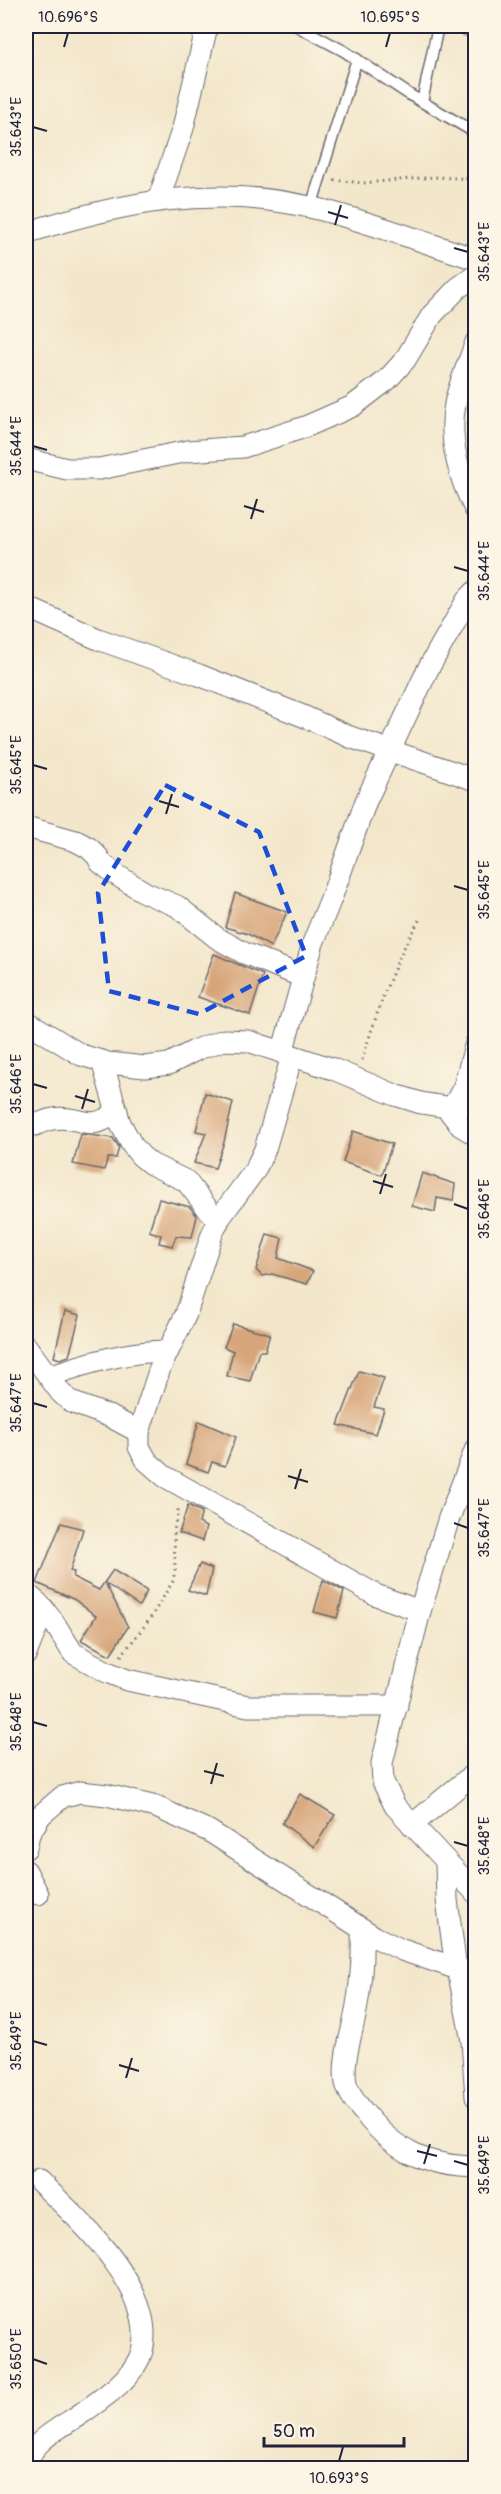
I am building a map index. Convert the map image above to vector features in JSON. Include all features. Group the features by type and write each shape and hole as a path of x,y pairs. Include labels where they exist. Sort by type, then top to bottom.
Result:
{"street":[{"path":"158,201 183,128 207,26"},
{"path":"26,233 142,202 213,196 263,199 311,207 476,260"},
{"path":"26,459 67,469 99,469 188,451 243,447 305,427 353,406 387,380 405,360 432,315 458,288 476,275"},
{"path":"476,342 455,403 452,436 457,461 476,511"},
{"path":"420,1611 376,1595 164,1476 147,1461 139,1447 140,1432 160,1368 186,1314 218,1222 255,1170 265,1149 303,977 313,943 333,896 362,811 428,669 467,600 476,591"},
{"path":"26,607 98,639 199,675 350,737 476,780"},
{"path":"26,827 76,841 89,848 100,862 115,874 146,893 177,906 217,938 244,953 303,977"},
{"path":"26,1021 81,1055 102,1061 145,1067 169,1064 198,1049 224,1040 248,1041 404,1098 449,1107 476,1105"},
{"path":"449,1107 464,1086 476,1043"},
{"path":"102,1061 120,1123 141,1156 186,1181 218,1222"},
{"path":"449,1107 461,1126 476,1135"},
{"path":"34,1125 53,1119 94,1124 108,1119 117,1111"},
{"path":"26,1346 71,1402 111,1417 140,1432"},
{"path":"49,1376 105,1359 148,1351 168,1351"},
{"path":"476,1448 449,1518 420,1611 382,1763 383,1782 395,1806 476,1893"},
{"path":"26,1593 44,1609 74,1653 107,1672 146,1685 248,1706 397,1706"},
{"path":"26,1654 44,1609"},
{"path":"412,1825 476,1772"},
{"path":"26,1848 29,1834 41,1815 62,1797 80,1792 107,1795 156,1807 209,1831 362,1930 402,1950 463,1972"},
{"path":"446,1863 447,1900 463,1972 472,2041 476,2097"},
{"path":"26,1871 38,1894"},
{"path":"362,1930 363,1972 346,2059 346,2084 352,2098 388,2140 411,2155 455,2166 476,2167"},
{"path":"26,2464 28,2457 42,2440 83,2412 128,2375 142,2351 143,2327 136,2300 120,2270 81,2223 39,2181"}],"lane":[{"path":"297,26 357,59 422,102 476,133"},
{"path":"422,102 438,26"},
{"path":"456,26 476,34"},
{"path":"311,207 357,59"}],"path":[{"path":"319,180 363,183 418,178 476,179"},
{"path":"356,1079 391,972 421,917"},
{"path":"107,1672 150,1619 173,1581 174,1530 184,1486"}],"highlighted area":[{"path":"165,785 259,832 306,956 199,1014 109,991 98,893"}],"building":[{"path":"235,893 287,912 271,947 248,934 225,927"},
{"path":"214,954 263,975 250,1015 198,997"},
{"path":"205,1093 233,1102 224,1142 215,1168 194,1163 206,1133 196,1131"},
{"path":"353,1131 392,1144 382,1175 343,1162"},
{"path":"81,1134 113,1138 119,1147 116,1158 108,1158 104,1170 73,1164"},
{"path":"422,1173 455,1184 453,1201 437,1198 435,1212 412,1206"},
{"path":"159,1199 190,1207 197,1216 192,1237 176,1236 172,1246 159,1243 161,1235 149,1231"},
{"path":"267,1234 282,1238 278,1258 313,1271 307,1284 272,1274 262,1276 256,1270"},
{"path":"65,1311 80,1315 69,1356 60,1359 54,1357"},
{"path":"233,1324 270,1334 265,1351 259,1351 250,1381 227,1376 233,1351 224,1347"},
{"path":"359,1371 384,1378 374,1407 384,1409 376,1434 338,1425"},
{"path":"199,1421 236,1437 225,1466 212,1462 208,1472 186,1464"},
{"path":"188,1505 202,1512 199,1523 206,1527 202,1541 179,1533"},
{"path":"61,1523 83,1529 70,1571 74,1572 73,1577 99,1590 113,1570 147,1591 139,1606 105,1583 128,1627 110,1655 81,1640 96,1616 75,1600 37,1583"},
{"path":"200,1564 212,1569 206,1596 188,1590"},
{"path":"323,1580 344,1591 337,1618 314,1612"},
{"path":"300,1794 335,1815 314,1847 282,1823"}]}
